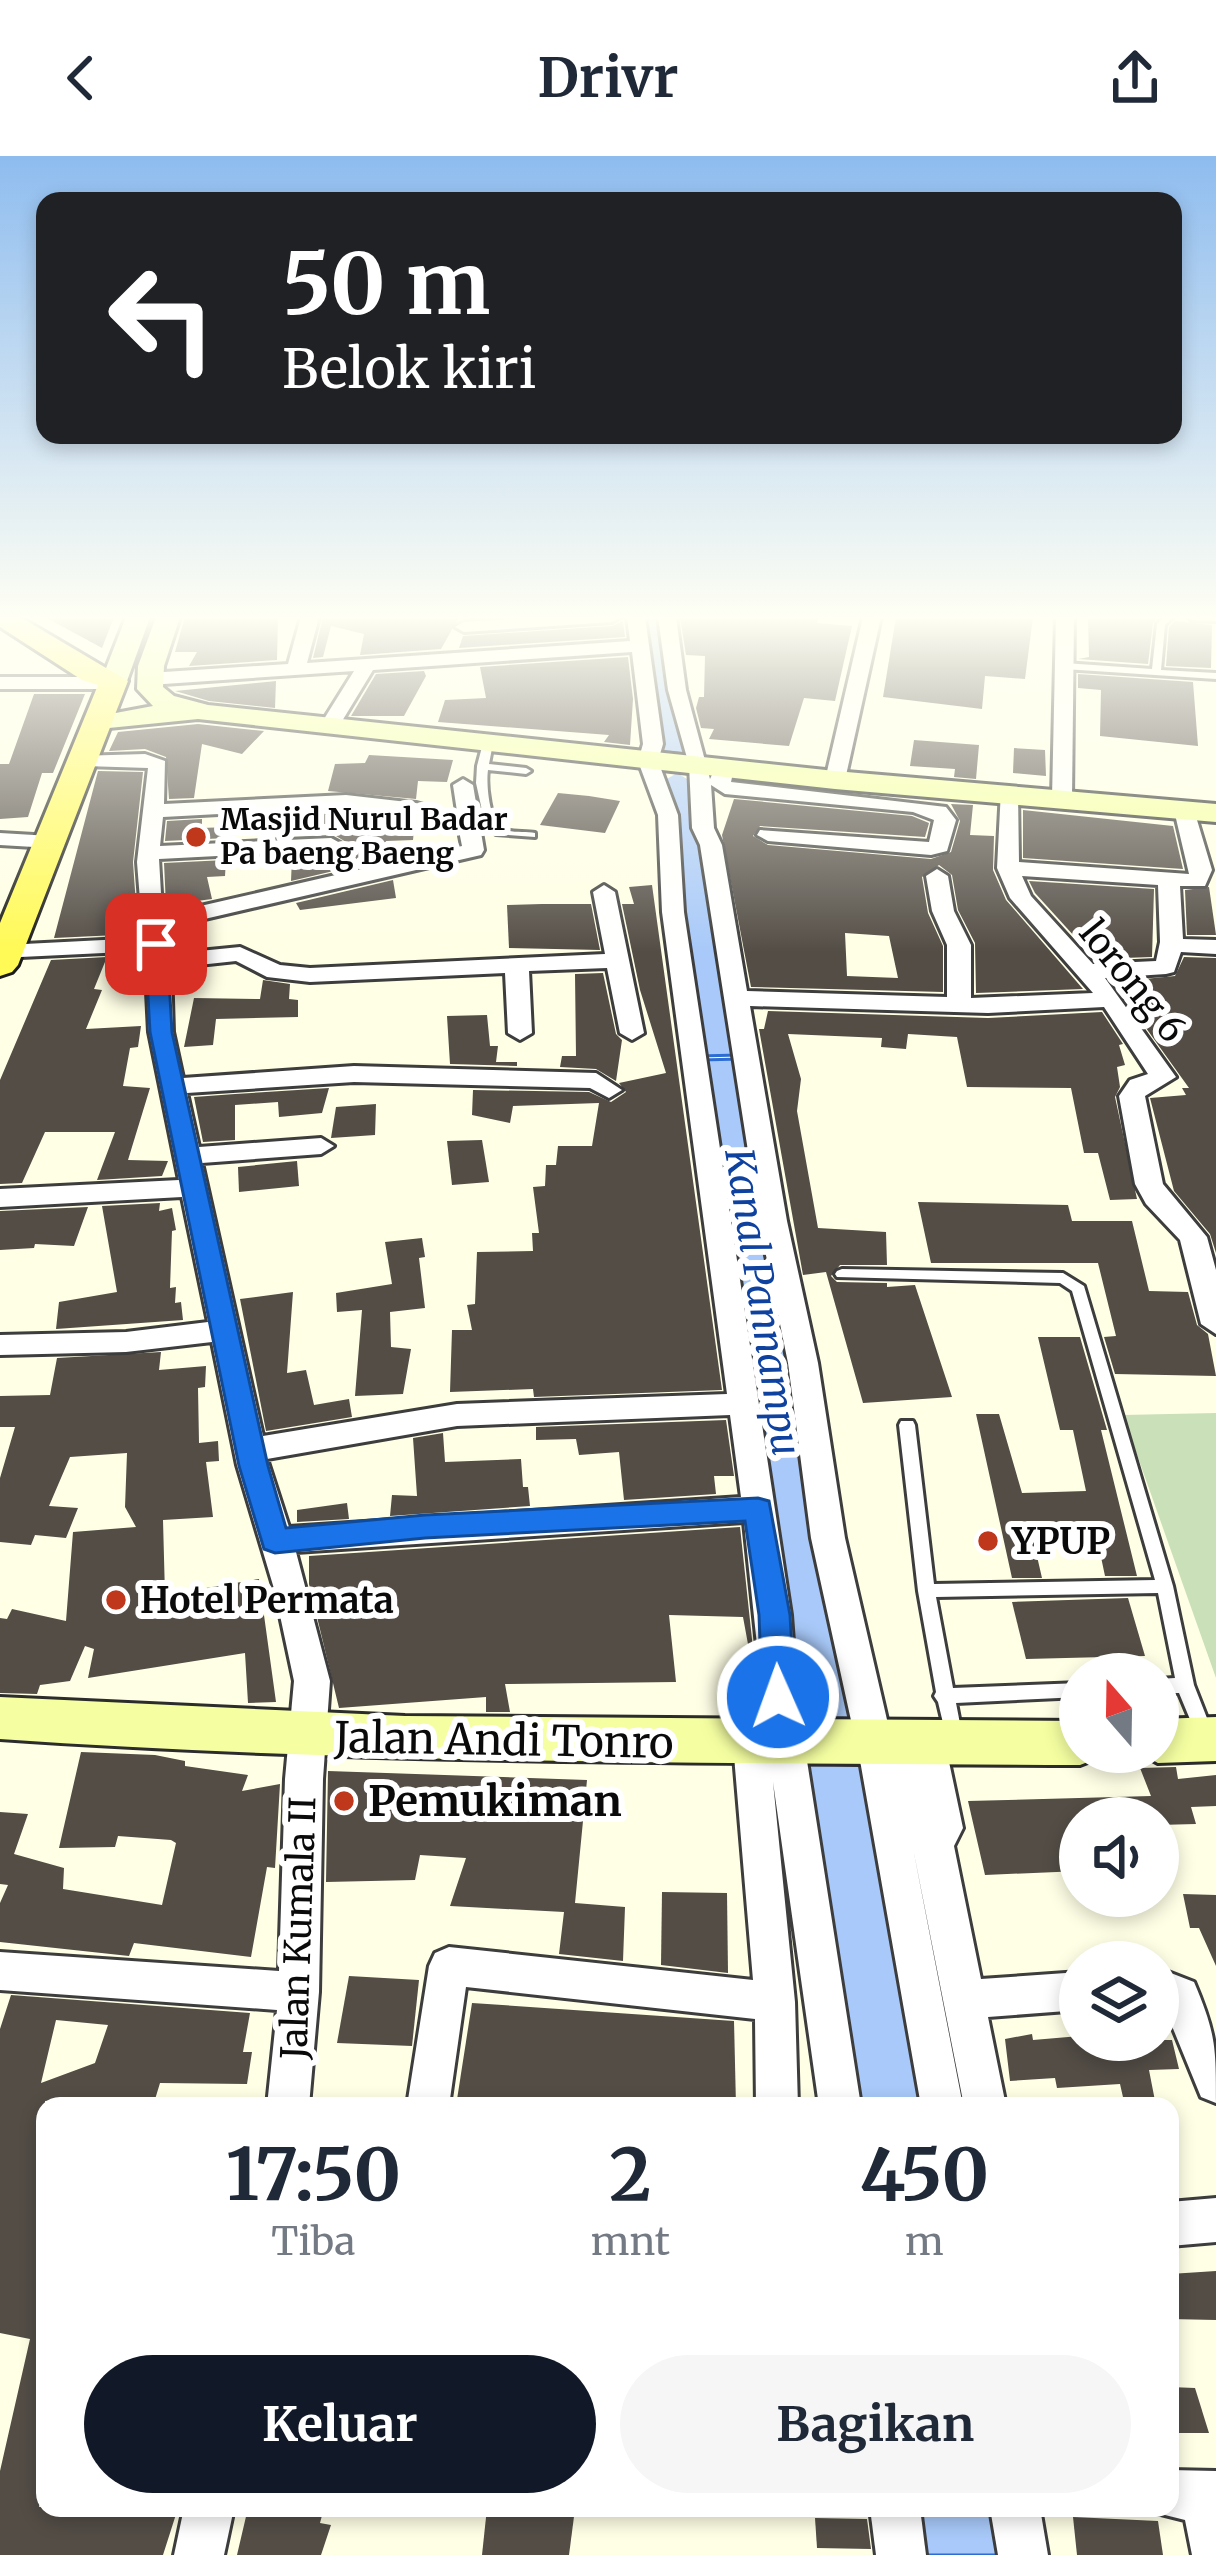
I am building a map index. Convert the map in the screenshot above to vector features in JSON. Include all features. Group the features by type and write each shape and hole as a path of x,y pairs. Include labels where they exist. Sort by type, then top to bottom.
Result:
{"main road":[{"path":"3,958 97,729"},
{"path":"340,729 485,755 648,761 1216,813"},
{"name":"Jalan Andi Tonro","path":"0,1718 309,1736 781,1751 911,1736 1059,1742"}],"street":[{"path":"651,729 648,761 665,801 672,845 673,912 775,1615 781,1751 777,2097"},
{"path":"694,729 718,783 725,788 914,806 939,811 945,820 939,847 931,849 768,835"},
{"path":"835,780 848,729"},
{"path":"1062,798 1063,729"},
{"name":"Jalan Kumala II","path":"86,760 156,763 149,853 161,1032 250,1450 312,1682 304,1779 299,1992 289,2097"},
{"path":"711,766 705,847 738,998 769,1201 803,1364 828,1538 911,1736 922,1830 934,1846 983,2097"},
{"path":"151,918 196,914 473,850 463,785"},
{"name":"lorong 6","path":"1008,794 1008,868 1033,916 1111,999 1163,1077 1139,1085 1132,1096 1149,1184 1193,1237 1216,1324"},
{"path":"153,811 346,801 416,808 426,825 469,824"},
{"path":"1008,868 1197,881 1208,872 1184,810"},
{"path":"0,839 51,842"},
{"path":"149,853 331,844"},
{"path":"672,845 705,847"},
{"path":"937,876 943,911 959,945 958,1004"},
{"path":"1086,972 1164,969 1172,945 1169,880"},
{"path":"604,892 632,1034"},
{"path":"1172,945 1216,947"},
{"path":"3,958 240,954 275,972 310,975 619,960"},
{"path":"518,968 520,1034"},
{"path":"738,998 958,1004 1111,999"},
{"path":"172,1086 354,1074 596,1081 609,1090"},
{"path":"186,1156 321,1146"},
{"path":"0,1198 194,1188"},
{"path":"0,1345 126,1342 225,1330"},
{"path":"250,1450 457,1415 742,1404"},
{"path":"275,1541 412,1528 758,1509"},
{"path":"911,1736 941,2097"},
{"path":"781,1751 839,2097"},
{"path":"429,2097 449,1966 775,2002"},
{"path":"0,1972 299,1992"},
{"path":"964,1999 1059,1992"},
{"path":"1179,1996 1216,2082"},
{"path":"1179,2223 1216,2220"},
{"path":"1197,2496 1216,2552"},
{"path":"199,2555 207,2517"},
{"path":"896,2517 901,2555"},
{"path":"1017,2517 1023,2555"}],"lane":[{"path":"526,771 485,755 481,783 493,828 531,835"},
{"path":"842,1274 1063,1278 1079,1288 1165,1586 1193,1740"},
{"path":"907,1425 926,1591 911,1736 1059,1696"},
{"path":"926,1591 1165,1586"},
{"path":"1179,1685 1185,1685"}],"green space":[{"path":"1216,1413 1216,1678 1123,1415"}],"water":[{"path":"655,729 681,729 685,754 658,751"},
{"path":"672,851 701,854 706,866 738,1055 700,1056"},
{"path":"740,1059 922,2097 853,2097 701,1060"},
{"path":"913,2517 996,2517 1003,2555 918,2555"}],"building":[{"path":"22,729 71,729 53,773 42,773 28,817 0,819 0,764 9,764"},
{"path":"529,729 631,729 630,745 604,742 609,735"},
{"path":"714,729 794,729 789,746 709,739"},
{"path":"1100,729 1197,729 1198,746 1100,736"},
{"path":"264,731 242,754 202,744 194,798 169,799 166,757 145,749 109,751 118,732"},
{"path":"914,740 979,745 976,779 954,777 955,769 910,766"},
{"path":"1014,748 1045,750 1046,776 1013,773"},
{"path":"369,755 453,760 447,782 418,781 416,799 328,791 335,764 365,763"},
{"path":"98,771 143,772 133,862 138,934 54,938"},
{"path":"558,793 620,801 605,833 540,825"},
{"path":"734,799 912,816 929,823 925,837 760,826 753,836 768,845 931,859 951,852 960,821 951,804 973,805 970,835 994,836 993,870 1006,900 1083,989 976,993 975,943 958,910 952,875 939,865 922,877 928,913 943,946 943,992 751,987 722,835","holes":["845,933 889,936 898,978 847,976"]},
{"path":"1023,810 1173,826 1183,869 1023,858"},
{"path":"346,812 406,818 414,830 413,840 386,841 389,858 291,881 292,857 331,854 346,842 331,833 292,835 287,831 288,815"},
{"name":"Masjid Nurul Badar Pa baeng Baeng","path":"202,819 202,828 227,827 227,838 165,841 167,821"},
{"path":"226,860 225,876 207,877 212,899 166,905 164,863"},
{"path":"393,880 396,898 300,910 296,903"},
{"path":"1029,881 1154,889 1152,957 1095,959"},
{"path":"652,885 722,1390 534,1397 533,1389 450,1392 452,1330 472,1330 467,1305 475,1304 477,1252 533,1251 532,1233 539,1233 533,1187 545,1186 546,1165 556,1165 558,1146 592,1146 599,1103 513,1106 510,1123 472,1115 473,1090 589,1092 611,1102 626,1092 619,1083 666,1073 640,990 622,904 634,904 629,887"},
{"path":"1209,887 1216,935 1187,935 1185,890"},
{"path":"591,904 600,950 509,948 507,905"},
{"path":"107,957 94,989 102,990 86,1029 141,1026 138,1047 130,1048 123,1086 150,1088 128,1160 168,1161 162,1176 97,1180 115,1132 45,1132 22,1183 0,1184 0,1080 51,960"},
{"path":"1184,957 1216,958 1216,1253 1210,1234 1174,1191 1150,1098 1186,1095 1182,1088 1189,1088 1113,982 1175,976"},
{"path":"603,973 616,1034 622,1040 616,1081 596,1069 560,1067 562,1056 576,1056 575,974"},
{"path":"263,980 290,984 289,999 298,1000 298,1017 216,1019 213,1045 184,1047 194,998 260,999"},
{"path":"768,1011 988,1018 1102,1012 1123,1044 1119,1045 1125,1065 1117,1067 1120,1087 1115,1097 1137,1199 1110,1200 1098,1153 1084,1153 1071,1088 967,1087 957,1037 908,1034 906,1049 881,1047 882,1038 788,1034 801,1079 797,1111 818,1228 886,1232 887,1265 840,1265 831,1276 837,1282 915,1285 952,1397 863,1403 826,1272 803,1275 759,1029 764,1029"},
{"path":"487,1015 490,1046 498,1046 496,1062 517,1062 517,1066 450,1064 447,1016"},
{"path":"329,1088 322,1113 279,1117 278,1102 235,1105 235,1094"},
{"path":"235,1094 235,1140 203,1142 194,1097"},
{"path":"376,1104 375,1135 331,1138 336,1107"},
{"path":"482,1140 489,1182 452,1185 447,1141"},
{"path":"297,1161 299,1186 239,1192 238,1167"},
{"path":"918,1202 1068,1205 1072,1221 1132,1221 1149,1291 1188,1292 1197,1325 1208,1334 1216,1376 1115,1374 1104,1337 1116,1336 1098,1263 931,1263"},
{"path":"160,1203 159,1211 172,1208 176,1230 172,1231 170,1288 176,1287 175,1303 181,1302 183,1320 56,1329 59,1302 117,1292 102,1206"},
{"path":"88,1207 74,1246 35,1244 34,1248 0,1250 0,1211"},
{"path":"422,1238 425,1257 419,1258 425,1308 390,1312 391,1347 411,1349 403,1394 355,1396 362,1310 337,1312 336,1293 392,1284 385,1242"},
{"path":"293,1292 287,1373 306,1370 314,1405 349,1399 352,1417 266,1431 240,1299"},
{"path":"1038,1337 1080,1337 1107,1430 1101,1430 1137,1576 1105,1576 1094,1524 1030,1526 1042,1578 1012,1578 976,1414 999,1414 1022,1493 1086,1491 1073,1430 1060,1430"},
{"path":"161,1352 159,1370 206,1366 205,1387 198,1388 199,1443 218,1441 219,1461 206,1462 213,1517 163,1520 165,1595 259,1579 276,1702 248,1703 245,1653 88,1678 94,1649 85,1646 70,1681 40,1685 37,1694 0,1693 0,1618 7,1619 12,1609 66,1621 73,1532 136,1527 125,1507 127,1453 70,1457 49,1506 78,1508 66,1538 35,1535 31,1545 0,1542 0,1478 15,1427 0,1427 0,1396 50,1395 57,1358"},
{"path":"726,1420 734,1476 714,1476 716,1494 624,1500 619,1452 579,1455 576,1439 536,1440 536,1427"},
{"path":"443,1433 445,1462 521,1459 530,1506 390,1516 392,1495 417,1496 413,1438"},
{"path":"347,1503 349,1519 297,1522 297,1510"},
{"path":"740,1527 759,1705 750,1705 750,1655 743,1617 669,1615 676,1682 505,1684 510,1712 486,1712 486,1697 339,1708 309,1584 309,1556"},
{"path":"1128,1598 1144,1653 1059,1653 1059,1658 1026,1659 1012,1602"},
{"path":"81,1752 155,1755 185,1761 185,1766 248,1775 242,1791 280,1784 275,1868 267,1867 251,1957 134,1943 129,1956 0,1942 0,1903 8,1885 0,1884 0,1812 28,1814 14,1854 64,1868 63,1889 162,1905 176,1843 171,1840 118,1836 115,1847 59,1848"},
{"path":"328,1771 587,1780 575,1903 625,1907 623,1961 559,1954 564,1912 450,1906 466,1858 420,1855 415,1880 326,1882"},
{"path":"1142,1773 1177,1773 1178,1779 1216,1775 1216,1806 1191,1807 1196,1824 1179,1824 1179,1797 1114,1797 1151,1796"},
{"path":"1059,1799 1059,1872 985,1875 968,1801"},
{"path":"662,1892 727,1893 728,1973 661,1965"},
{"path":"1183,1894 1216,1895 1216,1966 1199,1928 1190,1928"},
{"path":"349,1976 419,1980 412,2046 337,2043"},
{"path":"11,1995 250,2013 243,2052 252,2052 247,2084 160,2083 156,2097 36,2097 36,2517 175,2517 163,2555 0,2555 0,2471 30,2339 0,2333 0,2029","holes":["56,2020 108,2025 95,2063 41,2083"]},
{"path":"472,2003 734,2021 736,2097 457,2097"},
{"path":"1032,2034 1033,2040 1059,2038 1059,2061 1177,2061 1179,2069 1149,2070 1154,2097 1123,2097 1120,2084 1057,2088 1055,2078 1010,2081 1005,2039"},
{"path":"1216,2271 1216,2320 1179,2319 1179,2273"},
{"path":"1179,2387 1195,2388 1209,2433 1179,2433"},
{"path":"246,2517 322,2517 320,2523 331,2525 321,2555 237,2555"},
{"path":"486,2517 574,2517 569,2555 482,2555"},
{"path":"1073,2517 1158,2521 1163,2555 1077,2555"},
{"path":"815,2518 867,2519 871,2549 817,2548"}],"waterway":[{"name":"Kanal Pannampu","path":"677,782 700,913"}],"place":[{"name":"Masjid Nurul Badar Pa baeng Baeng","path":"196,837"},
{"name":"YPUP","path":"988,1541"},
{"name":"Hotel Permata","path":"116,1600"},
{"name":"Pemukiman","path":"344,1801"}],"route":[{"path":"156,944 161,1032 253,1466 275,1541 425,1527 758,1509 775,1615 778,1697"}]}
